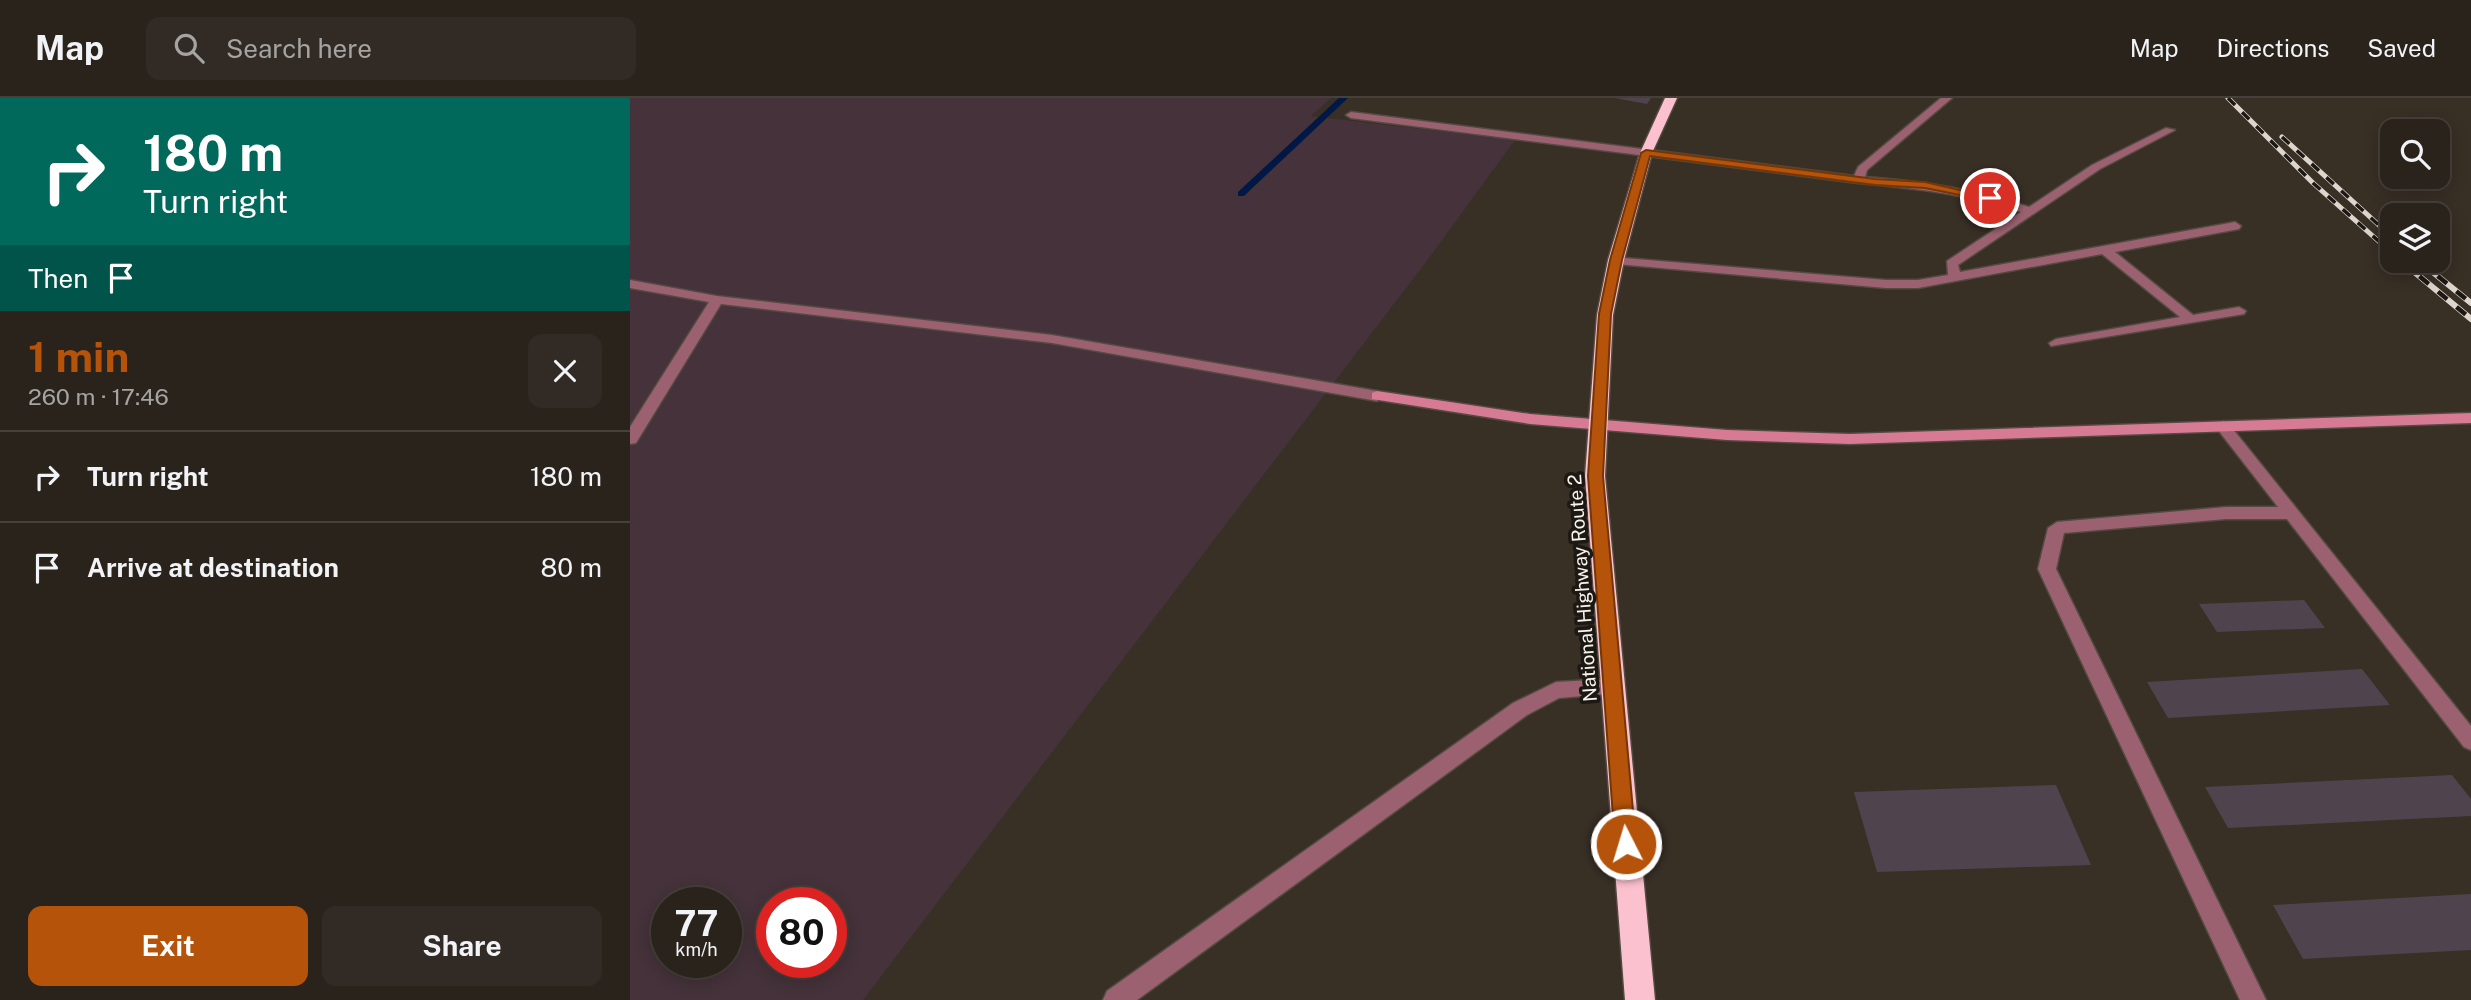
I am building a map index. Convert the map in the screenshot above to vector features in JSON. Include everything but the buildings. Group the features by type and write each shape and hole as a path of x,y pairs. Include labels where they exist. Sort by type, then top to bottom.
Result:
{"highway":[{"name":"National Highway Route 2","path":"1640,1000 1611,687 1595,476 1605,314 1616,260 1646,153 1671,98"}],"street":[{"path":"1858,180 1862,169 1947,98"},
{"path":"1351,115 1858,180 1925,185 1990,198 2030,211"},
{"path":"1955,278 1951,264 2096,167 2170,130"},
{"path":"1616,260 1886,285 1955,278 2235,226"},
{"path":"2105,250 2190,319"},
{"path":"630,284 717,300 1052,340 1377,396 1530,419 1727,435 1850,439 2471,418"},
{"path":"630,439 717,300"},
{"path":"2056,343 2239,311"},
{"path":"2223,426 2471,741"},
{"path":"2253,1000 2047,569 2057,528 2226,513 2292,513"},
{"path":"1116,1000 1520,709 1556,690 1611,687"}],"shaded area":[{"path":"630,98 1331,98 1311,116 1515,140 1429,258 863,1000 630,1000"}],"waterway":[{"path":"1241,194 1344,98"}],"railway":[{"path":"2228,98 2313,183 2380,242"},
{"path":"2282,137 2380,226"},
{"path":"2415,273 2471,319"},
{"path":"2434,273 2471,303"}],"route":[{"path":"1626,844 1595,476 1599,377 1605,314 1616,260 1646,153 1891,184 1925,185 1990,198"}]}
